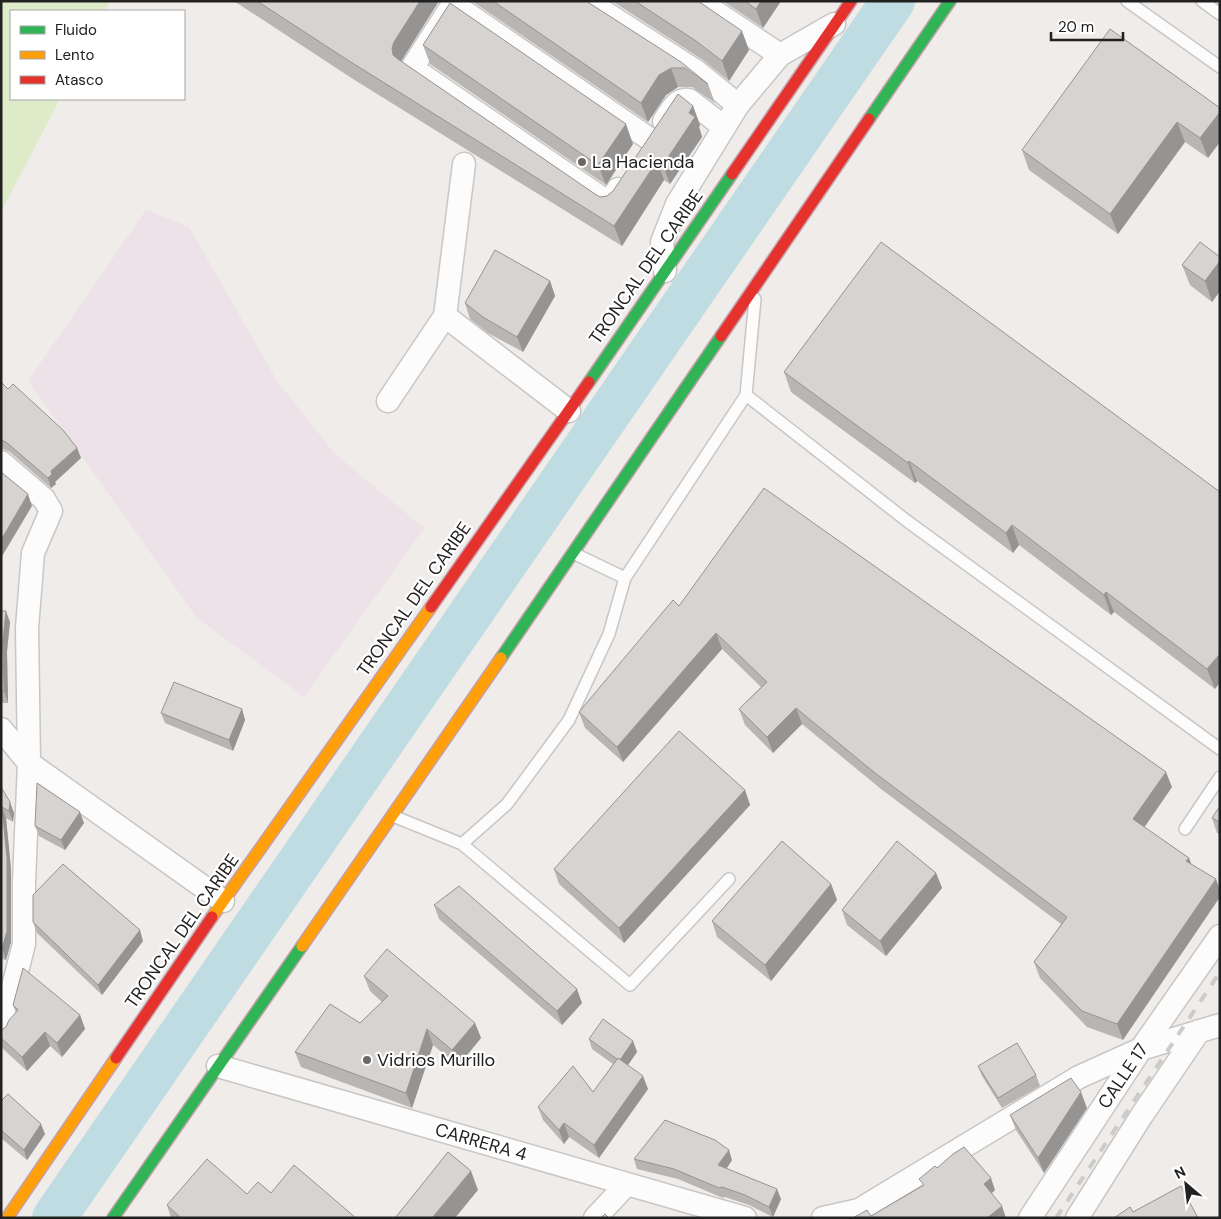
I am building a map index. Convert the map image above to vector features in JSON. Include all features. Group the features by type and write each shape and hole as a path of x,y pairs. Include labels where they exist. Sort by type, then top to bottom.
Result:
{"highway":[{"name":"TRONCAL DEL CARIBE","path":"7,1218 223,901 569,411 851,1"},
{"path":"113,1218 393,816 950,1"}],"street":[{"path":"587,1 696,71 738,105"},
{"path":"699,1 780,55"},
{"path":"640,155 454,2 412,68 609,203 677,102 683,99 689,100 724,127"},
{"path":"665,271 662,242 674,212 738,105 780,55 837,22"},
{"path":"388,401 445,316 464,164"},
{"path":"445,316 569,411"},
{"path":"1,462 44,499 52,511 33,552 27,628 29,762 24,881 24,944 1,1032"},
{"path":"1,728 29,762 223,901"},
{"name":"CALLE 17","path":"1030,1218 1140,1049 1220,936"},
{"path":"823,1218 859,1210 1079,1077 1140,1049 1210,1028"},
{"path":"1077,1218 1142,1115 1210,1028"},
{"name":"CARRERA 4","path":"218,1066 627,1184 696,1211 745,1218"},
{"path":"595,1218 627,1184"}],"lane":[{"path":"1127,1 1220,67"},
{"path":"1202,1 1220,14"},
{"path":"462,844 506,804 569,720 609,634 625,578 746,396 757,284"},
{"path":"746,396 907,521 1220,749"},
{"path":"573,553 625,578"},
{"path":"1185,829 1220,776"},
{"path":"393,816 462,844 630,985 729,879"}],"shaded area":[{"path":"146,210 189,227 277,381 335,454 424,528 304,697 197,618 28,381"}],"green space":[{"path":"1,1 110,1 106,10 10,10 10,100 59,100 1,212"}],"building":[{"path":"257,1 420,1 394,42 392,48 393,55 600,197 607,196 613,191 678,94 693,106 689,113 695,117 663,165 657,161 614,226 346,59"},
{"path":"493,1 586,1 681,62 708,84 685,68 671,68 659,75 641,103"},
{"path":"635,1 698,1 742,31 722,61 696,41"},
{"path":"745,1 761,1 756,9"},
{"path":"450,3 626,124 598,165 423,45"},
{"path":"1110,29 1220,108 1220,112 1200,138 1177,122 1110,214 1022,150"},
{"path":"881,242 1220,492 1220,655 1207,669 1106,592 1104,595 1012,525 1006,533 784,372"},
{"path":"1200,242 1220,257 1220,261 1205,281 1182,265"},
{"path":"495,250 550,281 517,337 483,317 465,303"},
{"path":"1,382 8,389 13,384 63,430 77,448 51,471 52,474 48,478 6,442 1,440"},
{"path":"1,472 28,494 1,540"},
{"path":"764,488 1166,772 1133,819 1189,858 1186,861 1216,879 1117,1024 1082,1011 1034,962 1067,917 875,773 796,708 767,737 739,709 767,682 716,633 617,747 579,712 673,600 679,606"},
{"path":"1,611 6,611 3,640 4,691 1,691"},
{"path":"174,682 242,709 229,740 161,713"},
{"path":"679,731 745,790 619,928 554,869"},
{"path":"37,783 80,812 61,840 35,826"},
{"path":"1,787 10,802 9,811 2,807 7,858 7,931 2,949 1,949"},
{"path":"1220,806 1220,822 1212,818"},
{"path":"782,841 831,884 765,965 712,921"},
{"path":"897,841 936,873 880,941 842,910"},
{"path":"63,864 140,930 98,985 33,922 33,895"},
{"path":"459,886 577,989 557,1011 434,905"},
{"path":"387,949 475,1023 452,1050 427,1029 406,1093 295,1052 330,1004 360,1023 388,996 364,976"},
{"path":"23,968 80,1015 57,1043 45,1032 22,1057 1,1038 1,1030 6,1027 9,1020 18,1010 13,1005"},
{"path":"603,1019 633,1041 620,1060 589,1039"},
{"path":"1017,1043 1036,1075 998,1098 978,1066"},
{"path":"618,1058 643,1076 594,1145 564,1123 559,1130 538,1107 573,1066 593,1092"},
{"path":"1071,1078 1081,1092 1038,1158 1010,1115"},
{"path":"8,1094 41,1124 24,1150 1,1130 1,1101"},
{"path":"665,1120 715,1140 729,1150 718,1165 777,1189 769,1207 745,1195 722,1187 719,1188 674,1169 634,1159"},
{"path":"964,1147 991,1178 984,1184 1002,1206 987,1218 853,1218 867,1210 871,1216 924,1185 919,1179"},
{"path":"448,1152 471,1171 432,1218 395,1218 412,1197"},
{"path":"207,1159 247,1194 258,1182 271,1193 294,1165 356,1218 181,1218 167,1205"},
{"path":"1181,1186 1198,1218 1114,1218 1130,1207 1133,1212"},
{"path":"605,1214 609,1218 601,1218"}],"waterway":[{"path":"54,1218 893,1"}],"railway":[{"path":"1056,1218 1220,972"}],"traffic: fast":[{"path":"869,119 950,1"},
{"path":"589,382 732,174"},
{"path":"501,658 721,336"},
{"path":"113,1218 302,946"}],"traffic: slow":[{"path":"212,917 431,607"},
{"path":"302,946 501,658"},
{"path":"7,1218 116,1058"}],"traffic: jam":[{"path":"732,174 851,1"},
{"path":"721,336 869,119"},
{"path":"431,607 589,382"},
{"path":"116,1058 212,917"}],"place":[{"name":"La Hacienda","path":"582,162"},
{"name":"Vidrios Murillo","path":"367,1060"}]}
